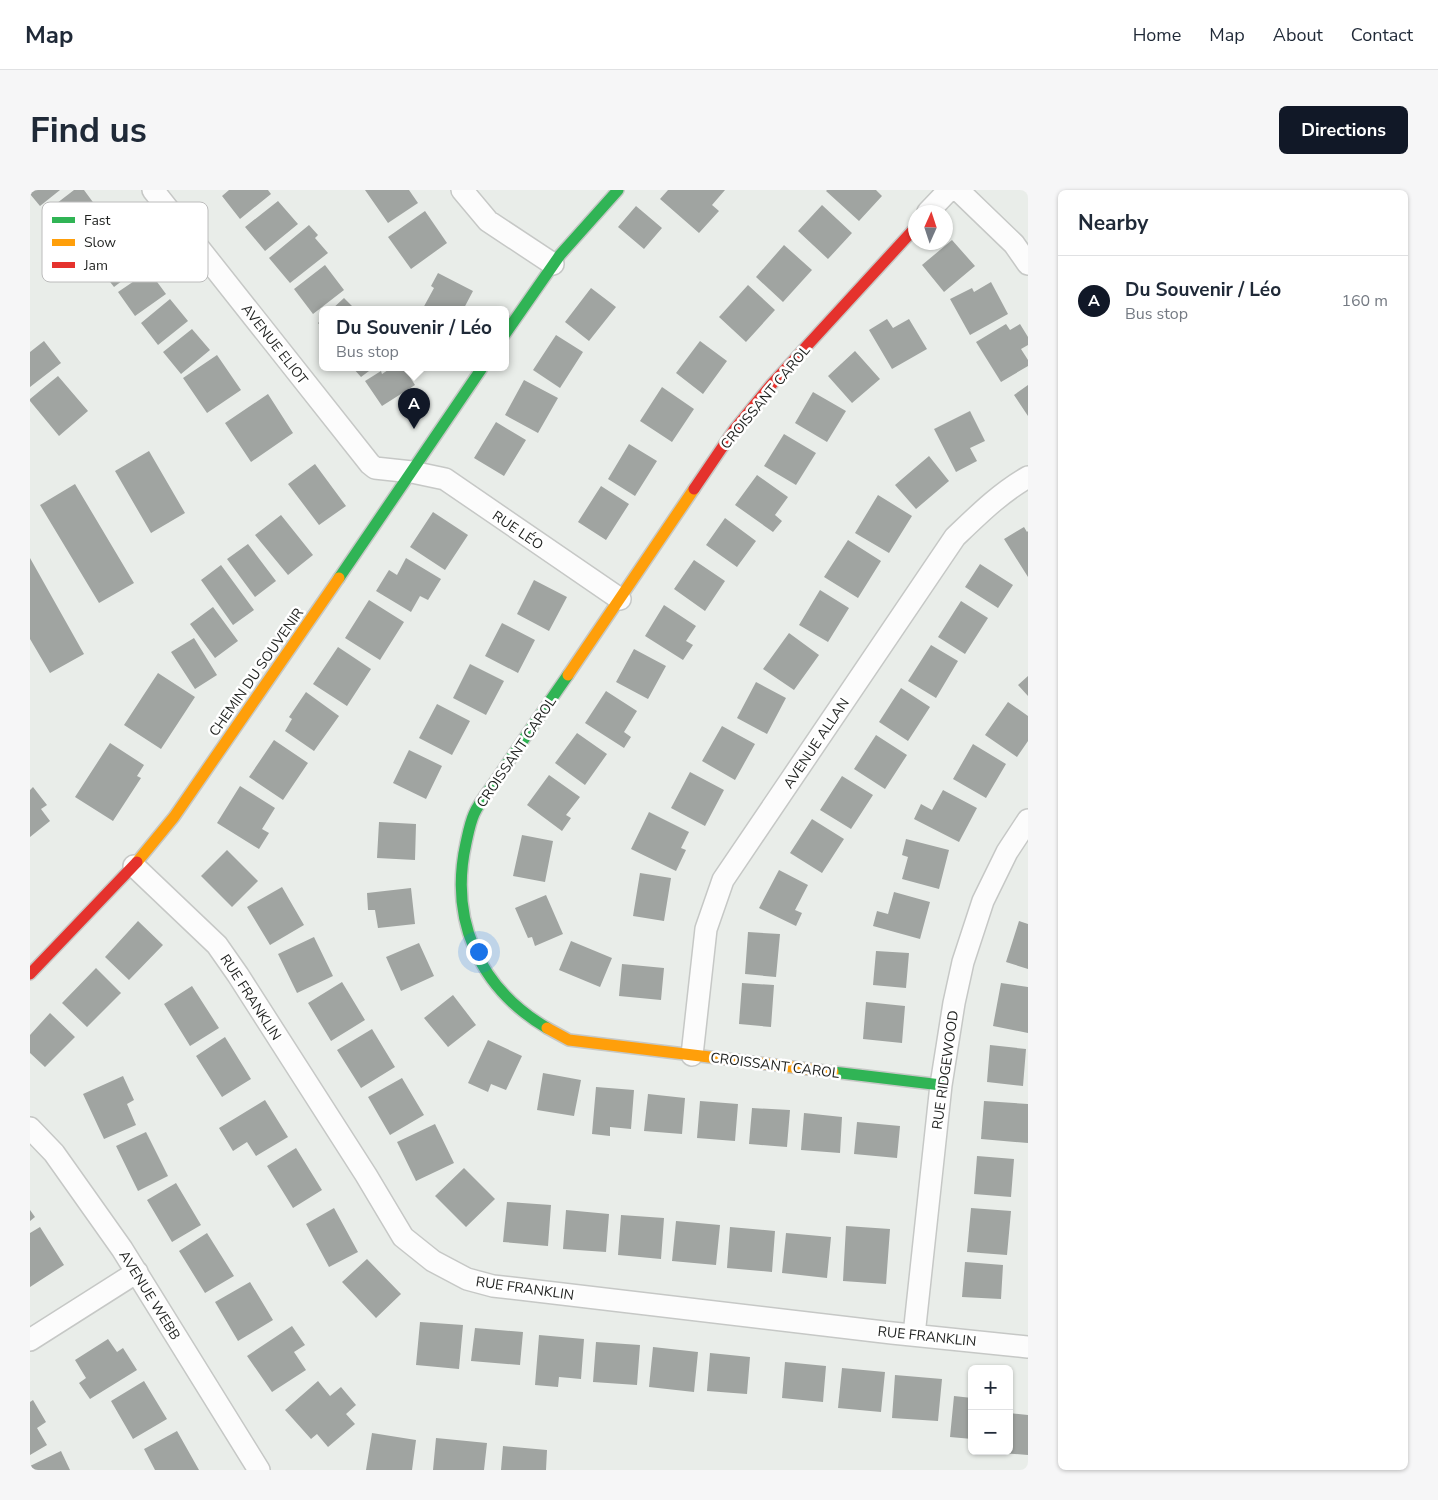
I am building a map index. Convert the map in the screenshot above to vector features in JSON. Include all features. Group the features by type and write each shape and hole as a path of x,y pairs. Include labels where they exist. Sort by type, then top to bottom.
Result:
{"street":[{"name":"AVENUE ELIOT","path":"153,190 163,202"},
{"path":"462,190 488,221 553,264"},
{"path":"509,328 553,264 618,190"},
{"path":"935,205 949,190"},
{"path":"958,190 1014,244 1028,264"},
{"name":"CROISSANT CAROL","path":"908,236 771,386 734,430 474,813 464,856 462,881 463,905 470,938 482,967 513,1005 546,1028 569,1040 941,1084"},
{"name":"AVENUE ELIOT","path":"208,259 370,464 375,468 412,472"},
{"name":"CHEMIN DU SOUVENIR","path":"30,974 134,866 160,835 186,800 480,371"},
{"name":"RUE LÉO","path":"412,472 445,479 620,599"},
{"name":"AVENUE ALLAN","path":"692,1055 706,929 723,880 955,537 986,507 1015,484 1028,477"},
{"name":"RUE RIDGEWOOD","path":"914,1335 941,1084 957,986 983,901 1007,852 1028,820"},
{"name":"RUE FRANKLIN","path":"134,866 217,945 366,1175 403,1237 434,1261 467,1279 493,1286 1028,1347"},
{"name":"AVENUE WEBB","path":"30,1128 54,1153 136,1272 259,1470"},
{"path":"30,1340 136,1272"}],"building":[{"path":"30,190 60,190 45,202 42,202 40,206 30,194"},
{"path":"74,190 84,190 93,202 58,202"},
{"path":"229,190 268,190 271,194 240,219 222,196"},
{"path":"365,190 409,190 418,203 388,223"},
{"path":"668,190 725,190 712,205 719,211 699,233 660,199"},
{"path":"827,190 876,190 882,196 859,221"},
{"path":"278,201 298,224 265,251 245,227"},
{"path":"822,205 852,233 828,259 798,231"},
{"path":"636,206 662,228 644,249 618,227"},
{"path":"425,211 447,243 411,269 388,237"},
{"path":"309,225 318,235 315,238 328,253 290,283 269,258"},
{"path":"953,241 975,266 944,292 922,265 940,250 953,250"},
{"path":"784,245 812,270 783,302 756,277"},
{"path":"325,265 344,290 323,306 319,306 319,309 313,314 294,289"},
{"path":"438,273 473,291 465,306 424,306 434,288 431,286"},
{"path":"110,282 121,282 114,287"},
{"path":"133,282 157,282 166,294 135,316 118,292"},
{"path":"991,282 1008,314 970,335 950,299 972,288 974,292"},
{"path":"748,285 775,310 746,342 719,317"},
{"path":"591,288 616,307 589,341 565,322"},
{"path":"344,298 352,306 335,306"},
{"path":"170,299 188,321 158,345 141,323"},
{"path":"887,319 893,328 909,319 927,349 892,369 869,330"},
{"path":"1006,324 1010,330 1020,324 1028,337 1028,345 1021,349 1028,360 1028,366 1001,382 976,342"},
{"path":"192,329 210,350 181,374 163,352"},
{"path":"556,335 583,352 560,388 533,370"},
{"path":"44,341 61,363 30,387 30,352"},
{"path":"700,341 727,361 703,394 676,373"},
{"path":"855,351 880,379 852,403 828,376"},
{"path":"217,355 241,390 207,413 183,378"},
{"path":"356,371 369,371 361,377"},
{"path":"381,371 382,374 386,371 406,371 415,385 382,406 365,381"},
{"path":"58,376 88,411 59,436 30,401"},
{"path":"524,380 558,398 538,433 505,415"},
{"path":"1028,385 1028,416 1014,395"},
{"path":"662,387 694,409 672,442 640,421"},
{"path":"813,392 846,411 827,442 795,423"},
{"path":"268,394 293,433 251,462 225,423"},
{"path":"970,411 985,441 970,448 977,461 956,472 934,429"},
{"path":"496,422 526,440 504,476 474,458"},
{"path":"784,434 816,453 796,485 764,466"},
{"path":"629,444 657,461 635,496 608,479"},
{"path":"149,451 185,513 151,533 115,471"},
{"path":"929,456 949,481 916,509 895,485"},
{"path":"315,464 346,506 319,525 288,484"},
{"path":"757,475 788,497 775,515 782,521 773,532 735,505"},
{"path":"75,484 134,583 99,603 40,505"},
{"path":"601,486 629,504 606,540 578,522"},
{"path":"878,495 912,516 889,553 855,533"},
{"path":"433,512 468,535 445,570 410,547"},
{"path":"281,515 313,555 288,575 255,535"},
{"path":"725,518 756,541 737,567 706,545"},
{"path":"1024,527 1028,531 1028,577 1004,539"},
{"path":"848,540 881,561 858,598 824,577"},
{"path":"248,544 276,581 255,597 227,559"},
{"path":"30,558 84,654 50,673 30,639"},
{"path":"406,558 441,579 428,600 420,596 411,612 376,591 389,570 397,575"},
{"path":"694,560 725,581 705,611 674,589"},
{"path":"980,564 1013,585 998,608 965,587"},
{"path":"221,565 254,610 233,625 201,580"},
{"path":"534,580 567,597 549,631 517,614"},
{"path":"820,590 849,608 828,642 799,625"},
{"path":"369,600 404,622 380,660 345,638"},
{"path":"961,601 988,618 965,654 938,637"},
{"path":"664,605 696,626 686,641 693,645 683,660 645,636"},
{"path":"213,607 238,641 215,658 190,624"},
{"path":"502,623 535,640 518,673 485,656"},
{"path":"789,633 819,655 794,690 763,669"},
{"path":"194,638 217,675 195,689 171,652"},
{"path":"931,645 958,661 936,698 908,681"},
{"path":"338,647 371,669 347,706 313,684"},
{"path":"634,649 666,666 648,699 616,682"},
{"path":"470,664 504,681 486,715 453,698"},
{"path":"158,673 195,697 161,749 124,725"},
{"path":"1028,676 1028,696 1018,685"},
{"path":"756,682 786,698 767,734 737,718"},
{"path":"901,688 930,707 908,741 879,722"},
{"path":"606,691 637,711 624,732 631,737 624,748 585,723"},
{"path":"306,692 339,716 314,751 285,731 292,719 289,717"},
{"path":"1008,702 1028,716 1028,741 1017,757 985,735"},
{"path":"437,704 470,721 452,755 419,738"},
{"path":"722,726 755,744 735,780 702,761"},
{"path":"577,733 607,754 585,785 555,763"},
{"path":"876,735 907,755 885,789 854,769"},
{"path":"274,740 308,763 283,800 249,777"},
{"path":"110,743 144,765 137,776 141,778 113,821 75,797"},
{"path":"973,744 1006,764 986,798 953,779"},
{"path":"409,750 442,766 426,799 393,783"},
{"path":"690,772 724,790 705,826 671,808"},
{"path":"549,775 580,797 566,815 571,818 562,831 527,805"},
{"path":"842,776 873,795 851,829 820,810"},
{"path":"240,786 275,808 262,829 269,833 259,849 217,823"},
{"path":"33,787 47,805 41,809 50,821 30,837 30,790"},
{"path":"943,790 977,808 959,842 914,819 921,804 932,810"},
{"path":"649,812 689,832 681,848 686,850 676,871 631,849"},
{"path":"812,819 844,839 822,873 790,853"},
{"path":"379,822 416,824 415,860 377,858"},
{"path":"522,835 553,841 545,882 513,876"},
{"path":"906,839 949,850 939,889 902,879 908,857 902,855"},
{"path":"227,850 258,881 232,907 201,876"},
{"path":"779,870 808,885 795,910 802,913 796,926 759,908"},
{"path":"640,873 671,878 664,921 633,916"},
{"path":"282,887 304,925 270,945 247,907"},
{"path":"411,888 415,924 378,928 375,910 368,910 367,893"},
{"path":"894,892 930,902 920,939 873,926 877,911 888,914"},
{"path":"546,895 563,934 535,946 532,937 528,938 515,908"},
{"path":"138,921 163,945 129,980 105,957"},
{"path":"1019,921 1028,924 1028,969 1006,962"},
{"path":"748,932 780,934 776,977 745,974"},
{"path":"314,937 333,976 297,993 278,954"},
{"path":"571,941 612,958 600,987 559,970"},
{"path":"419,943 434,976 401,991 386,957"},
{"path":"876,951 909,953 906,988 873,985"},
{"path":"622,964 664,968 661,1000 619,996"},
{"path":"96,968 121,993 87,1027 62,1003"},
{"path":"342,982 365,1020 331,1041 308,1003"},
{"path":"742,983 774,985 771,1027 739,1024"},
{"path":"1001,983 1028,987 1028,1033 993,1026"},
{"path":"192,986 219,1028 190,1046 164,1004"},
{"path":"453,995 476,1025 448,1047 424,1018"},
{"path":"866,1002 905,1006 902,1043 863,1039"},
{"path":"50,1013 75,1037 45,1067 30,1053 30,1035"},
{"path":"372,1029 395,1067 361,1088 337,1050"},
{"path":"225,1037 251,1079 222,1097 196,1056"},
{"path":"488,1040 522,1056 506,1090 491,1084 488,1092 468,1083"},
{"path":"990,1045 1026,1049 1023,1086 987,1082"},
{"path":"543,1073 581,1080 574,1116 537,1110"},
{"path":"123,1076 134,1100 127,1104 136,1125 104,1139 83,1094"},
{"path":"402,1078 424,1115 390,1135 368,1097"},
{"path":"596,1087 634,1090 631,1129 610,1127 610,1136 592,1134"},
{"path":"648,1094 685,1098 682,1134 644,1131"},
{"path":"265,1100 288,1137 256,1156 247,1142 233,1151 219,1128"},
{"path":"700,1101 738,1104 735,1141 697,1138"},
{"path":"984,1101 1028,1104 1028,1143 981,1139"},
{"path":"752,1108 790,1110 787,1147 749,1144"},
{"path":"804,1113 842,1117 840,1153 801,1150"},
{"path":"857,1122 900,1126 897,1158 854,1154"},
{"path":"435,1124 454,1163 416,1181 397,1142"},
{"path":"146,1132 168,1176 138,1191 116,1146"},
{"path":"296,1148 322,1190 293,1208 267,1166"},
{"path":"977,1156 1014,1159 1011,1197 974,1194"},
{"path":"464,1168 495,1199 466,1227 435,1196"},
{"path":"176,1183 201,1225 172,1242 147,1200"},
{"path":"507,1202 551,1205 548,1246 503,1242"},
{"path":"334,1208 358,1252 329,1267 306,1224"},
{"path":"971,1208 1011,1211 1007,1255 967,1252"},
{"path":"30,1210 35,1217 30,1221"},
{"path":"566,1210 609,1214 606,1252 563,1249"},
{"path":"621,1215 664,1218 661,1259 618,1255"},
{"path":"676,1221 720,1225 716,1265 672,1261"},
{"path":"846,1226 890,1229 886,1284 843,1281"},
{"path":"40,1227 64,1265 30,1287 30,1233"},
{"path":"730,1227 775,1231 772,1272 727,1268"},
{"path":"207,1233 234,1276 205,1293 179,1251"},
{"path":"786,1233 831,1237 827,1278 782,1273"},
{"path":"367,1259 401,1294 376,1318 342,1282"},
{"path":"965,1262 1003,1265 1001,1299 962,1297"},
{"path":"250,1282 273,1320 238,1341 215,1302"},
{"path":"420,1322 463,1325 459,1369 416,1365"},
{"path":"292,1326 305,1345 294,1352 306,1370 272,1392 247,1356"},
{"path":"475,1328 523,1332 520,1365 471,1361"},
{"path":"539,1335 584,1339 581,1379 559,1377 558,1387 535,1385"},
{"path":"108,1339 117,1352 123,1348 137,1370 90,1399 79,1383 86,1378 75,1360"},
{"path":"596,1342 640,1345 637,1385 593,1382"},
{"path":"653,1347 698,1352 694,1392 649,1387"},
{"path":"710,1353 750,1357 747,1394 707,1391"},
{"path":"785,1362 826,1366 823,1402 782,1398"},
{"path":"842,1368 885,1372 881,1412 838,1408"},
{"path":"895,1375 942,1379 938,1421 892,1418"},
{"path":"144,1381 167,1419 133,1439 111,1401"},
{"path":"318,1381 330,1396 341,1387 356,1405 346,1414 355,1424 328,1447 317,1434 311,1439 285,1410"},
{"path":"954,1396 968,1398 968,1439 950,1437"},
{"path":"33,1400 46,1422 37,1428 47,1445 30,1455 30,1402"},
{"path":"1013,1413 1028,1415 1028,1455 1013,1454"},
{"path":"177,1431 199,1470 155,1470 144,1449"},
{"path":"372,1433 416,1440 412,1470 366,1470"},
{"path":"436,1438 487,1443 484,1470 433,1470"},
{"path":"503,1446 547,1450 546,1470 501,1470"},
{"path":"61,1451 70,1470 30,1470 30,1466"}],"traffic: fast":[{"path":"509,328 560,255 618,190"},
{"path":"339,578 480,371"},
{"path":"547,1028 523,1012 503,993 487,972 475,949 466,925 462,899 462,871 468,832 477,809 568,675"},
{"path":"833,1072 941,1085"}],"traffic: slow":[{"path":"568,675 694,489"},
{"path":"137,862 174,817 339,578"},
{"path":"547,1028 569,1040 833,1072"}],"traffic: jam":[{"path":"694,489 734,430 771,385 908,236"},
{"path":"30,974 137,862"}],"place":[{"name":"Du Souvenir / Léo","path":"414,429"}]}
